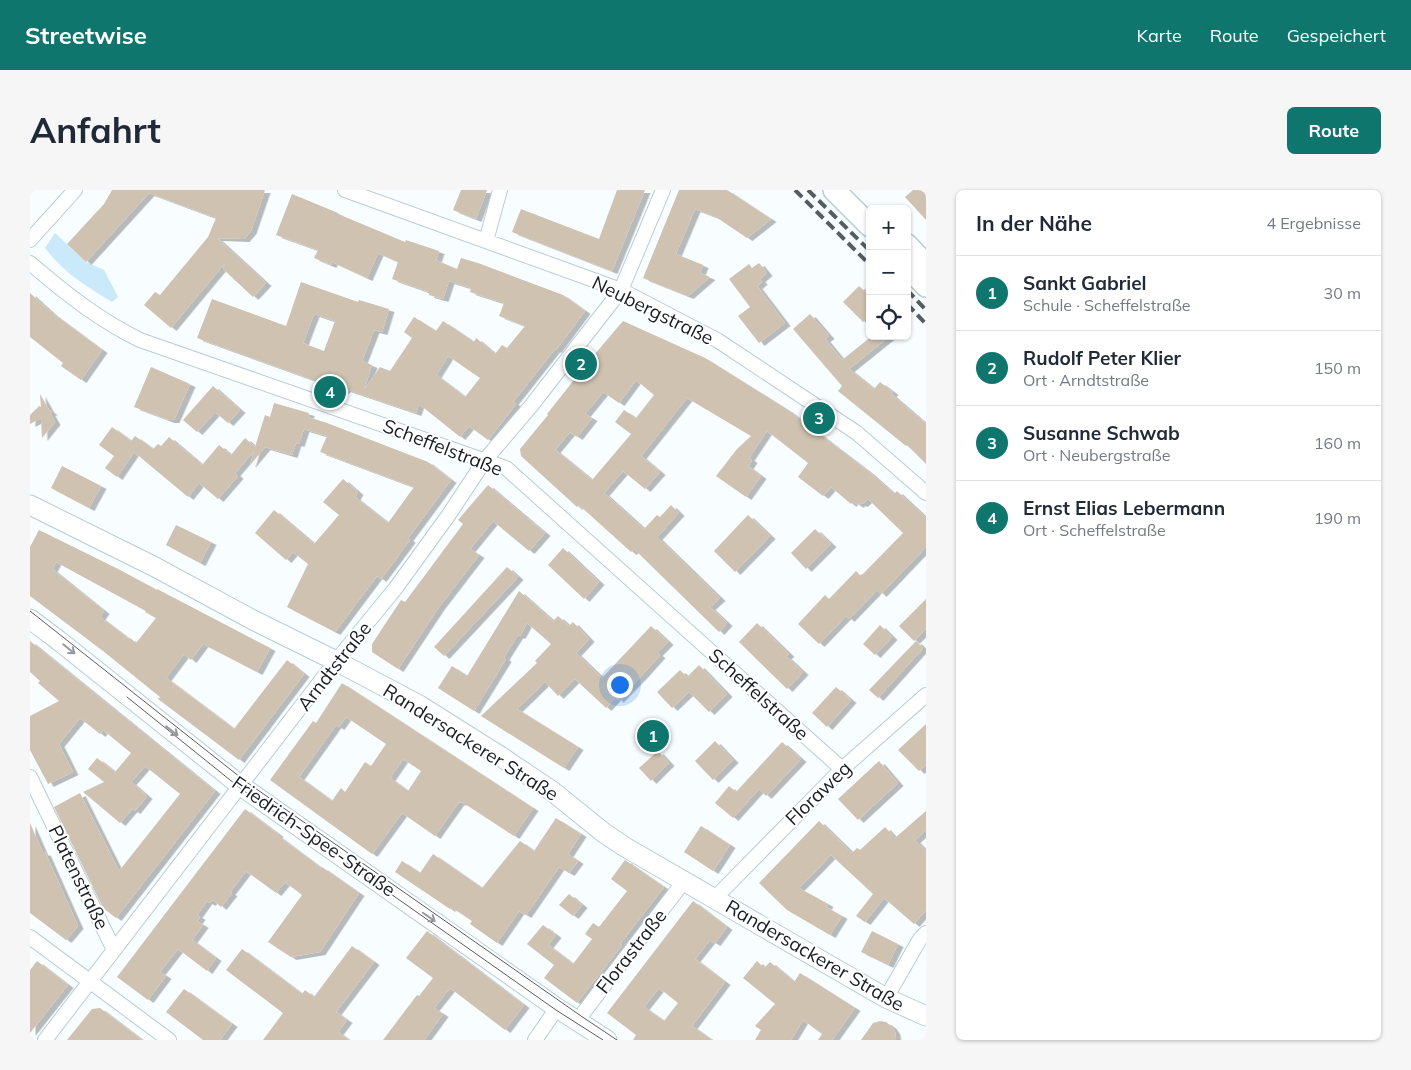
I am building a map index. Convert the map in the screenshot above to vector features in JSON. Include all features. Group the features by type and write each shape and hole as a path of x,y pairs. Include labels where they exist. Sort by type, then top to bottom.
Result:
{"main road":[{"path":"834,190 866,222"},
{"path":"854,190 868,205"},
{"path":"911,249 926,265"},
{"path":"911,270 926,286"}],"street":[{"path":"30,240 74,190"},
{"name":"Neubergstraße","path":"346,190 621,290 725,345 857,433 926,493"},
{"path":"486,241 500,190"},
{"name":"Arndtstraße","path":"45,1040 242,786 336,661 395,590 485,460 531,406 621,290 663,190"},
{"name":"Scheffelstraße","path":"30,263 99,318 140,340 506,468 842,769"},
{"name":"Randersackerer Straße","path":"30,505 419,705 552,791 625,847 886,998 926,1016"},
{"name":"Friedrich-Spee-Straße","path":"30,619 242,786 557,1008 607,1040"},
{"name":"Floraweg","path":"715,898 842,769 926,695"},
{"name":"Platenstraße","path":"30,777 114,950"},
{"name":"Florastraße","path":"577,1021 685,880"},
{"path":"886,998 920,939 926,933"},
{"path":"30,937 169,1040"},
{"path":"535,1040 557,1008"}],"shaded area":[{"path":"55,233 86,262 104,270 118,297 112,302 60,265 45,248"}],"building":[{"path":"112,190 265,190 251,231 244,239 217,238 266,283 253,297 223,269 225,263 171,328 144,305 155,292 160,295 208,237 216,218 149,193 86,262 67,244 104,204"},
{"path":"461,190 487,190 476,219 453,210"},
{"path":"617,190 645,190 612,271 512,232 521,209 599,239"},
{"path":"679,190 727,190 771,219 747,238 716,217 695,209 676,254 703,265 700,273 710,277 688,296 643,278"},
{"path":"913,190 926,190 926,220 905,197"},
{"path":"292,194 405,242 406,240 439,251 436,260 457,269 461,258 478,263 563,295 585,311 513,402 516,404 488,440 469,426 460,437 419,404 416,413 345,389 344,391 197,338 212,299 286,326 301,282 358,302 359,300 389,309 382,332 374,330 362,361 372,365 364,390 380,367 390,371 412,338 404,332 414,317 436,331 443,321 474,342 476,338 495,354 502,345 507,348 525,326 499,316 504,303 470,292 471,288 449,281 443,299 392,279 398,262 378,253 367,278 332,262 331,265 314,258 318,250 276,235","holes":["314,314 335,321 324,351 303,343","448,356 480,378 465,397 436,375"]},
{"path":"759,263 767,273 760,279 762,282 757,286 785,323 759,343 738,316 750,307 729,279 749,264 752,268"},
{"path":"859,286 866,292 866,319 863,322 843,302"},
{"path":"30,293 52,313 102,350 81,380 61,366 63,363 30,337"},
{"path":"810,314 829,336 825,339 842,360 867,340 885,340 849,369 874,389 880,382 926,424 926,464 907,445 838,391 842,386 793,329"},
{"path":"623,321 705,358 788,410 868,471 894,494 897,491 926,518 926,547 881,594 877,590 849,619 846,616 819,644 798,624 825,595 829,599 856,571 861,576 903,533 868,499 862,504 858,505 853,501 851,504 831,487 823,496 798,477 808,463 767,431 749,458 752,460 748,466 761,476 746,497 716,476 737,449 751,436 687,398 641,456 660,472 645,489 623,471 604,493 644,529 657,515 660,517 671,505 679,513 657,537 720,598 710,607 727,623 719,632 634,549 631,552 579,505 577,507 521,456 520,449","holes":["636,380 654,395 636,418 624,410 615,422 631,434 592,480 555,450 570,432 577,437 592,418 585,414 603,392 619,403"]},
{"path":"151,367 190,384 174,420 169,420 134,407"},
{"path":"213,386 240,410 228,423 215,412 197,432 183,420"},
{"path":"40,394 52,412 50,413 55,422 42,438 41,418 30,424 30,415 39,406 41,407"},
{"path":"274,403 309,413 308,417 428,462 451,480 408,538 410,540 381,579 377,576 335,632 287,607 308,564 293,552 286,560 255,533 274,510 314,544 339,515 323,502 343,479 358,492 355,497 388,523 414,487 320,452 327,436 304,429 299,444 296,443 292,455 265,447 250,465 254,451 235,473 238,476 218,499 199,483 188,497 134,452 117,477 105,468 114,456 99,445 112,427 131,441 135,436 153,449 158,444 161,446 169,437 202,465 219,445 231,455 245,438 255,447 265,415 270,417"},
{"path":"62,466 101,486 89,508 51,488"},
{"path":"488,485 545,533 529,551 493,521 470,549 479,555 439,607 398,669 372,652 372,644 401,600 405,602 463,524 458,520"},
{"path":"748,515 770,536 735,572 714,551"},
{"path":"176,525 211,542 200,563 166,545"},
{"path":"815,529 831,544 806,569 791,553"},
{"path":"39,530 270,648 257,672 203,644 191,660 184,654 166,678 234,729 287,660 304,674 239,760 158,699 160,697 103,651 30,596 30,547","holes":["56,562 156,618 136,643 100,617 104,611 52,569"]},
{"path":"563,548 599,582 584,599 548,565"},
{"path":"507,567 518,577 444,656 434,647"},
{"path":"519,591 553,621 558,616 569,626 573,622 589,639 576,653 602,678 651,626 668,642 657,653 660,655 644,673 618,700 616,697 606,708 575,679 558,696 545,682 517,709 578,747 564,768 481,716 537,663 535,661 551,644 527,623 504,657 506,659 474,711 438,688 452,666 467,676"},
{"path":"926,599 926,629 914,641 899,626"},
{"path":"757,623 789,654 786,656 803,672 787,689 739,642"},
{"path":"880,625 892,637 875,655 863,644"},
{"path":"30,641 215,791 116,918 103,908 54,807 80,793 119,871 180,794 145,766 131,782 147,796 135,811 132,809 120,823 83,792 104,782 88,769 97,758 115,772 131,753 103,730 100,734 80,718 59,744 73,772 48,784 30,750 30,716 59,701 38,683 40,681 30,672"},
{"path":"916,641 923,648 878,698 869,690"},
{"path":"699,665 727,694 709,712 689,692 672,708 657,692 680,670 687,677"},
{"path":"342,683 533,808 514,836 462,802 459,802 435,836 402,813 372,854 270,780 313,721 316,723","holes":["346,717 386,744 371,766 365,762 345,792 341,788 332,801 299,777 336,725 339,727","403,759 421,771 408,791 390,778"]},
{"path":"836,687 851,700 827,727 812,713"},
{"path":"926,724 926,765 919,771 898,750"},
{"path":"715,741 733,760 713,780 695,761"},
{"path":"782,742 801,759 766,796 759,789 733,818 715,803 729,786 736,792"},
{"path":"658,751 669,763 651,781 639,768"},
{"path":"879,761 898,783 858,820 838,799"},
{"path":"245,809 321,868 359,893 320,952 291,957 268,942 302,895 285,882 276,893 246,871 221,907 213,900 210,903 207,901 197,915 200,917 197,921 203,925 192,940 216,958 207,971 178,949 160,972 166,976 148,1000 117,977"},
{"path":"926,811 926,830 915,840 926,851 926,910 914,924 884,898 865,922 856,916 873,894 831,855 799,888 828,904 826,907 842,916 830,935 787,910 759,883 819,821 852,853 857,848 860,850 885,827 895,838"},
{"path":"556,818 581,834 568,854 578,861 569,873 559,867 526,915 519,911 497,943 470,924 472,921 451,907 450,909 395,872 402,861 420,873 433,854 482,888 520,841 534,851"},
{"path":"30,823 78,926 66,940 30,913"},
{"path":"701,826 730,845 713,871 684,852"},
{"path":"625,860 664,887 577,1003 544,978 554,965 527,944 543,925 556,935 548,945 573,964 592,939 585,934 593,923 599,927 627,891 611,879"},
{"path":"569,894 582,905 573,916 559,905"},
{"path":"693,901 727,927 715,943 710,940 695,959 725,982 692,1026 712,1040 633,1040 636,1035 607,1013","holes":["659,988 678,1003 664,1021 644,1007"]},
{"path":"427,931 524,1005 505,1030 450,988 434,1008 443,1014 424,1040 383,1040 417,995 419,996 433,978 406,958"},
{"path":"872,931 898,944 888,965 861,952"},
{"path":"352,946 374,962 336,1012 347,1020 338,1032 349,1040 263,1040 283,1013 226,970 242,949 302,994 305,990 314,997"},
{"path":"37,961 68,985 30,1033 30,970"},
{"path":"757,961 764,968 770,962 794,982 800,973 855,1008 832,1040 818,1040 822,1034 803,1020 791,1040 755,1040 761,1030 755,1026 775,1004 743,978"},
{"path":"184,989 232,1024 220,1040 203,1040 166,1012"},
{"path":"100,1008 142,1040 67,1040 92,1009"},
{"path":"886,1022 891,1026 895,1032 896,1040 861,1040 873,1023"}],"tram line":[{"path":"30,611 245,781 617,1040"},
{"path":"127,697 240,788 556,1010 603,1040"}],"railway":[{"path":"795,190 866,261"},
{"path":"808,190 869,250"},
{"path":"911,294 926,310"},
{"path":"911,308 926,324"}],"place":[{"name":"Rudolf Peter Klier","path":"581,364"},
{"name":"Ernst Elias Lebermann","path":"330,392"},
{"name":"Susanne Schwab","path":"819,418"},
{"name":"Sankt Gabriel","path":"653,736"}]}
